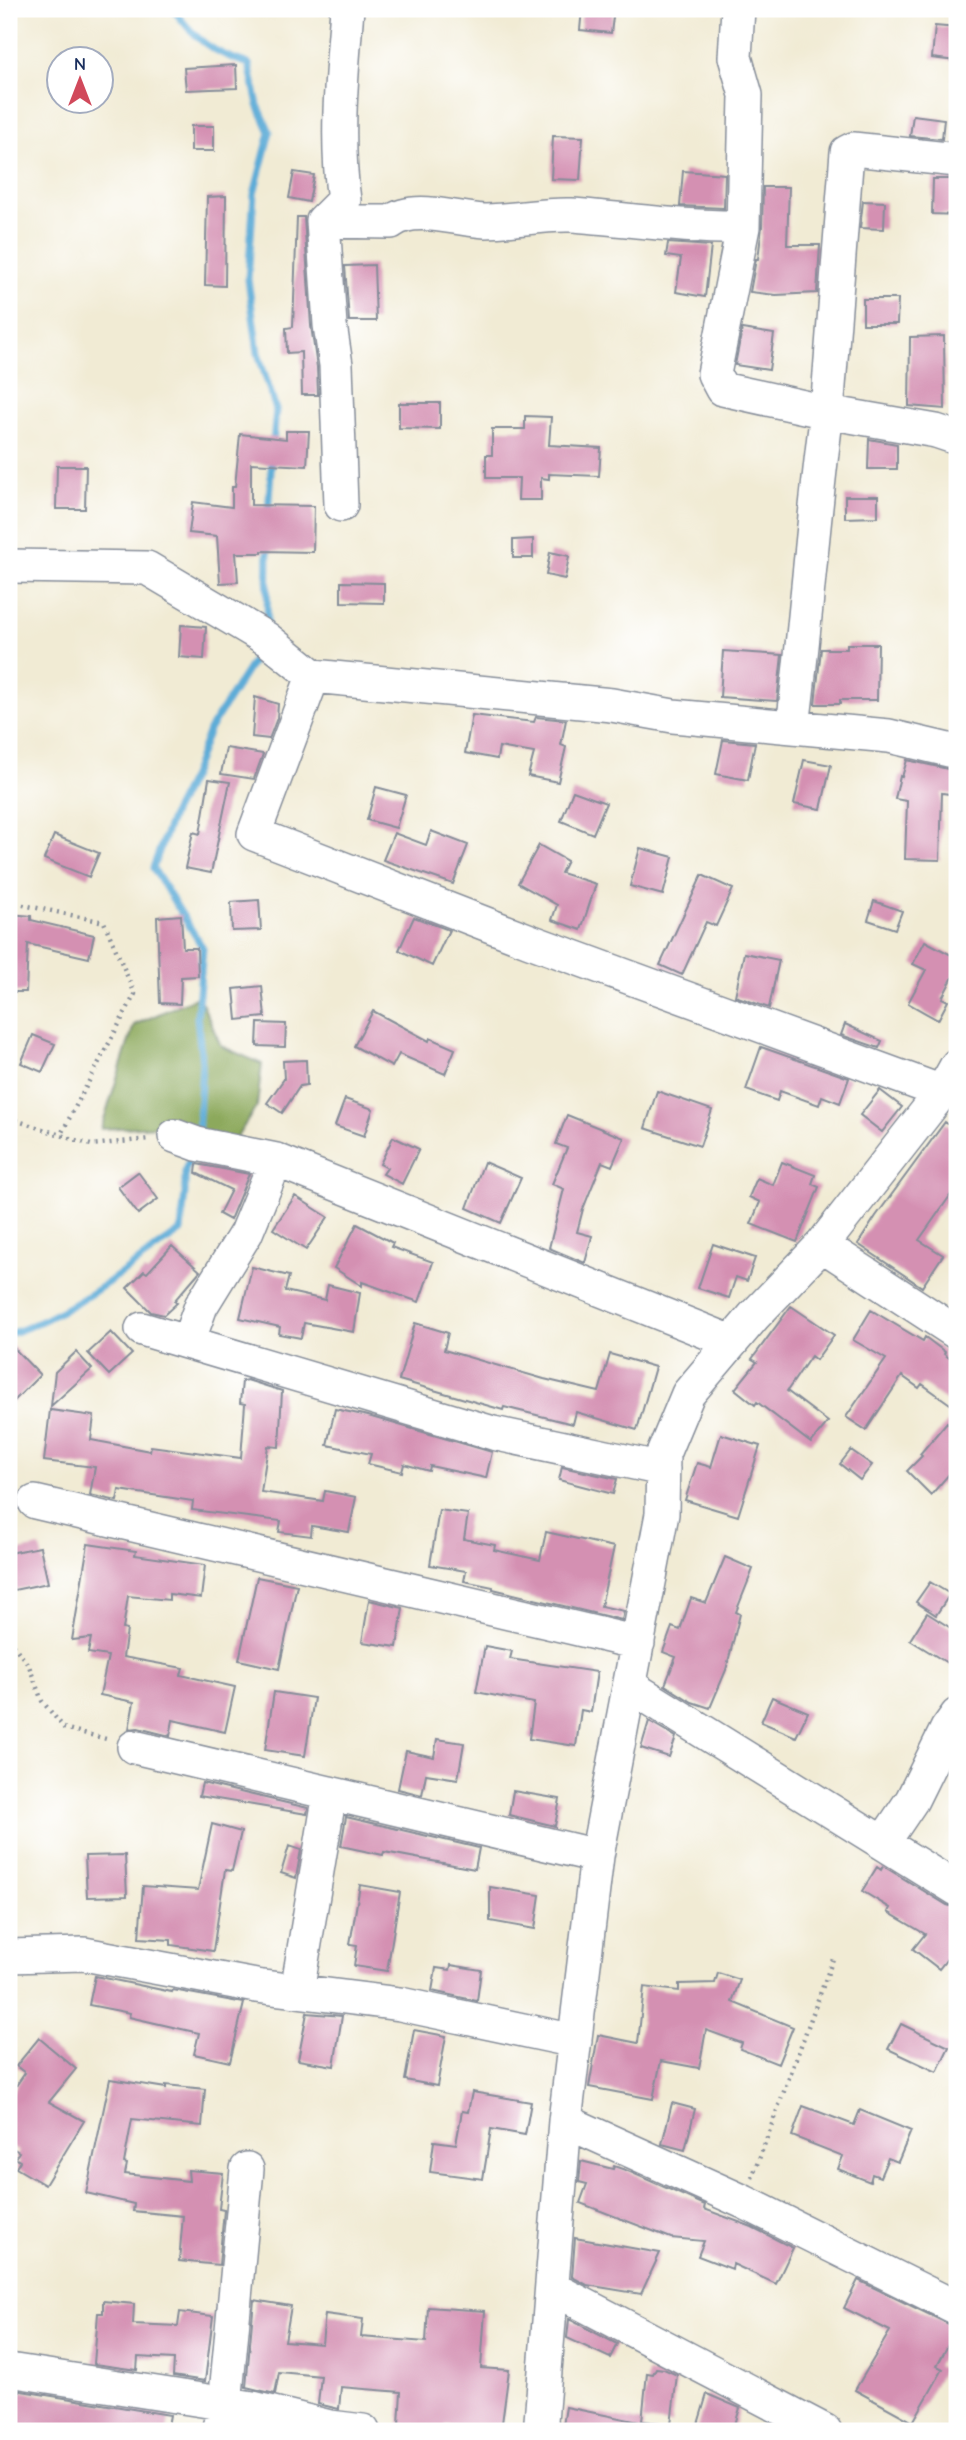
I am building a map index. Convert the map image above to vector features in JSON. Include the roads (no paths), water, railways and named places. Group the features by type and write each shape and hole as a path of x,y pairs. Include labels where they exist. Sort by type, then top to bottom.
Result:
{"street":[{"path":"341,505 336,365 330,325 323,221 344,200 340,170 340,108 346,9"},
{"path":"738,9 735,57 746,95 743,228 714,374 722,388 827,412 936,431 957,438"},
{"path":"793,727 805,629 814,503 827,412 847,152 853,149 957,160"},
{"path":"323,221 391,222 401,215 448,215 484,221 532,215 570,215 743,228"},
{"path":"9,566 146,568 267,639 313,676 612,705 673,716 889,736 957,752"},
{"path":"313,676 254,834 530,941 950,1079 822,1245 688,1394 663,1454 662,1514 597,1856 565,2121 541,2421 543,2431"},
{"path":"176,1136 197,1144 276,1160 732,1342"},
{"path":"188,1342 201,1306 246,1233 276,1160"},
{"path":"822,1245 957,1333"},
{"path":"142,1329 493,1433 663,1469"},
{"path":"36,1502 638,1643"},
{"path":"630,1686 957,1889"},
{"path":"883,1843 912,1800 954,1726"},
{"path":"134,1747 597,1856"},
{"path":"297,1991 330,1793"},
{"path":"9,1956 84,1954 256,1986 400,2004 575,2041"},
{"path":"565,2121 744,2202 957,2308"},
{"path":"222,2418 247,2169"},
{"path":"551,2288 824,2431"},
{"path":"9,2370 172,2394 222,2418 253,2408 330,2427 363,2431"}],"waterway":[{"path":"173,9 206,44 224,55 249,64 258,105 270,132 254,194 248,279 258,353 276,410 273,444"},
{"path":"268,514 272,456"},
{"path":"267,629 268,543"},
{"path":"198,1136 202,1062 197,1017 203,948 153,868 173,813 192,776 209,730 262,647"},
{"path":"9,1334 77,1302 181,1231 185,1170 194,1150"}]}
